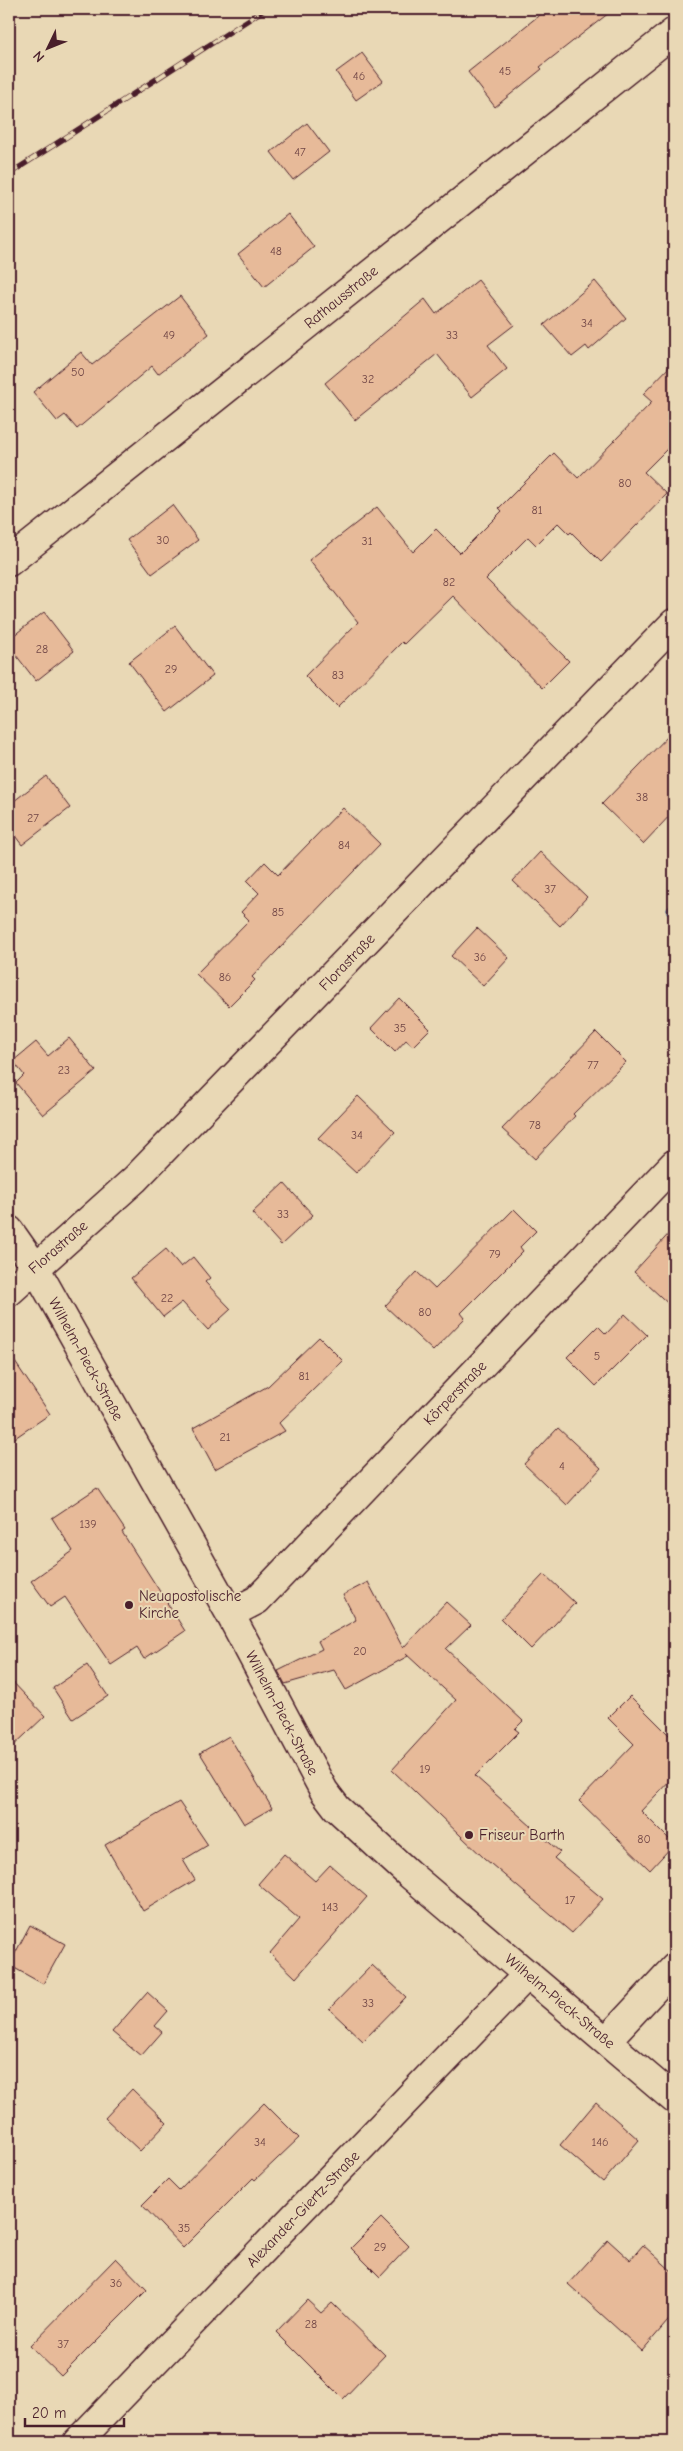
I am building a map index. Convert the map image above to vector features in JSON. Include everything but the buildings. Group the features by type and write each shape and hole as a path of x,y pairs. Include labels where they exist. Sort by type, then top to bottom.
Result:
{"street":[{"name":"Rathausstraße","path":"9,562 674,32"},
{"name":"Florastraße","path":"9,1292 34,1267 135,1179 674,623"},
{"name":"Körperstraße","path":"230,1614 257,1600 674,1164"},
{"name":"Wilhelm-Pieck-Straße","path":"9,1230 34,1267 230,1614 324,1791 337,1808 408,1873 674,2098"},
{"path":"606,2041 674,1968"},
{"name":"Alexander-Giertz-Straße","path":"77,2442 528,1974"}],"waterway":[{"path":"671,911 674,908"}],"railway":[{"path":"9,174 265,9"}],"place":[{"name":"Neuapostolische Kirche","path":"129,1605"},
{"name":"Friseur Barth","path":"469,1835"}]}
